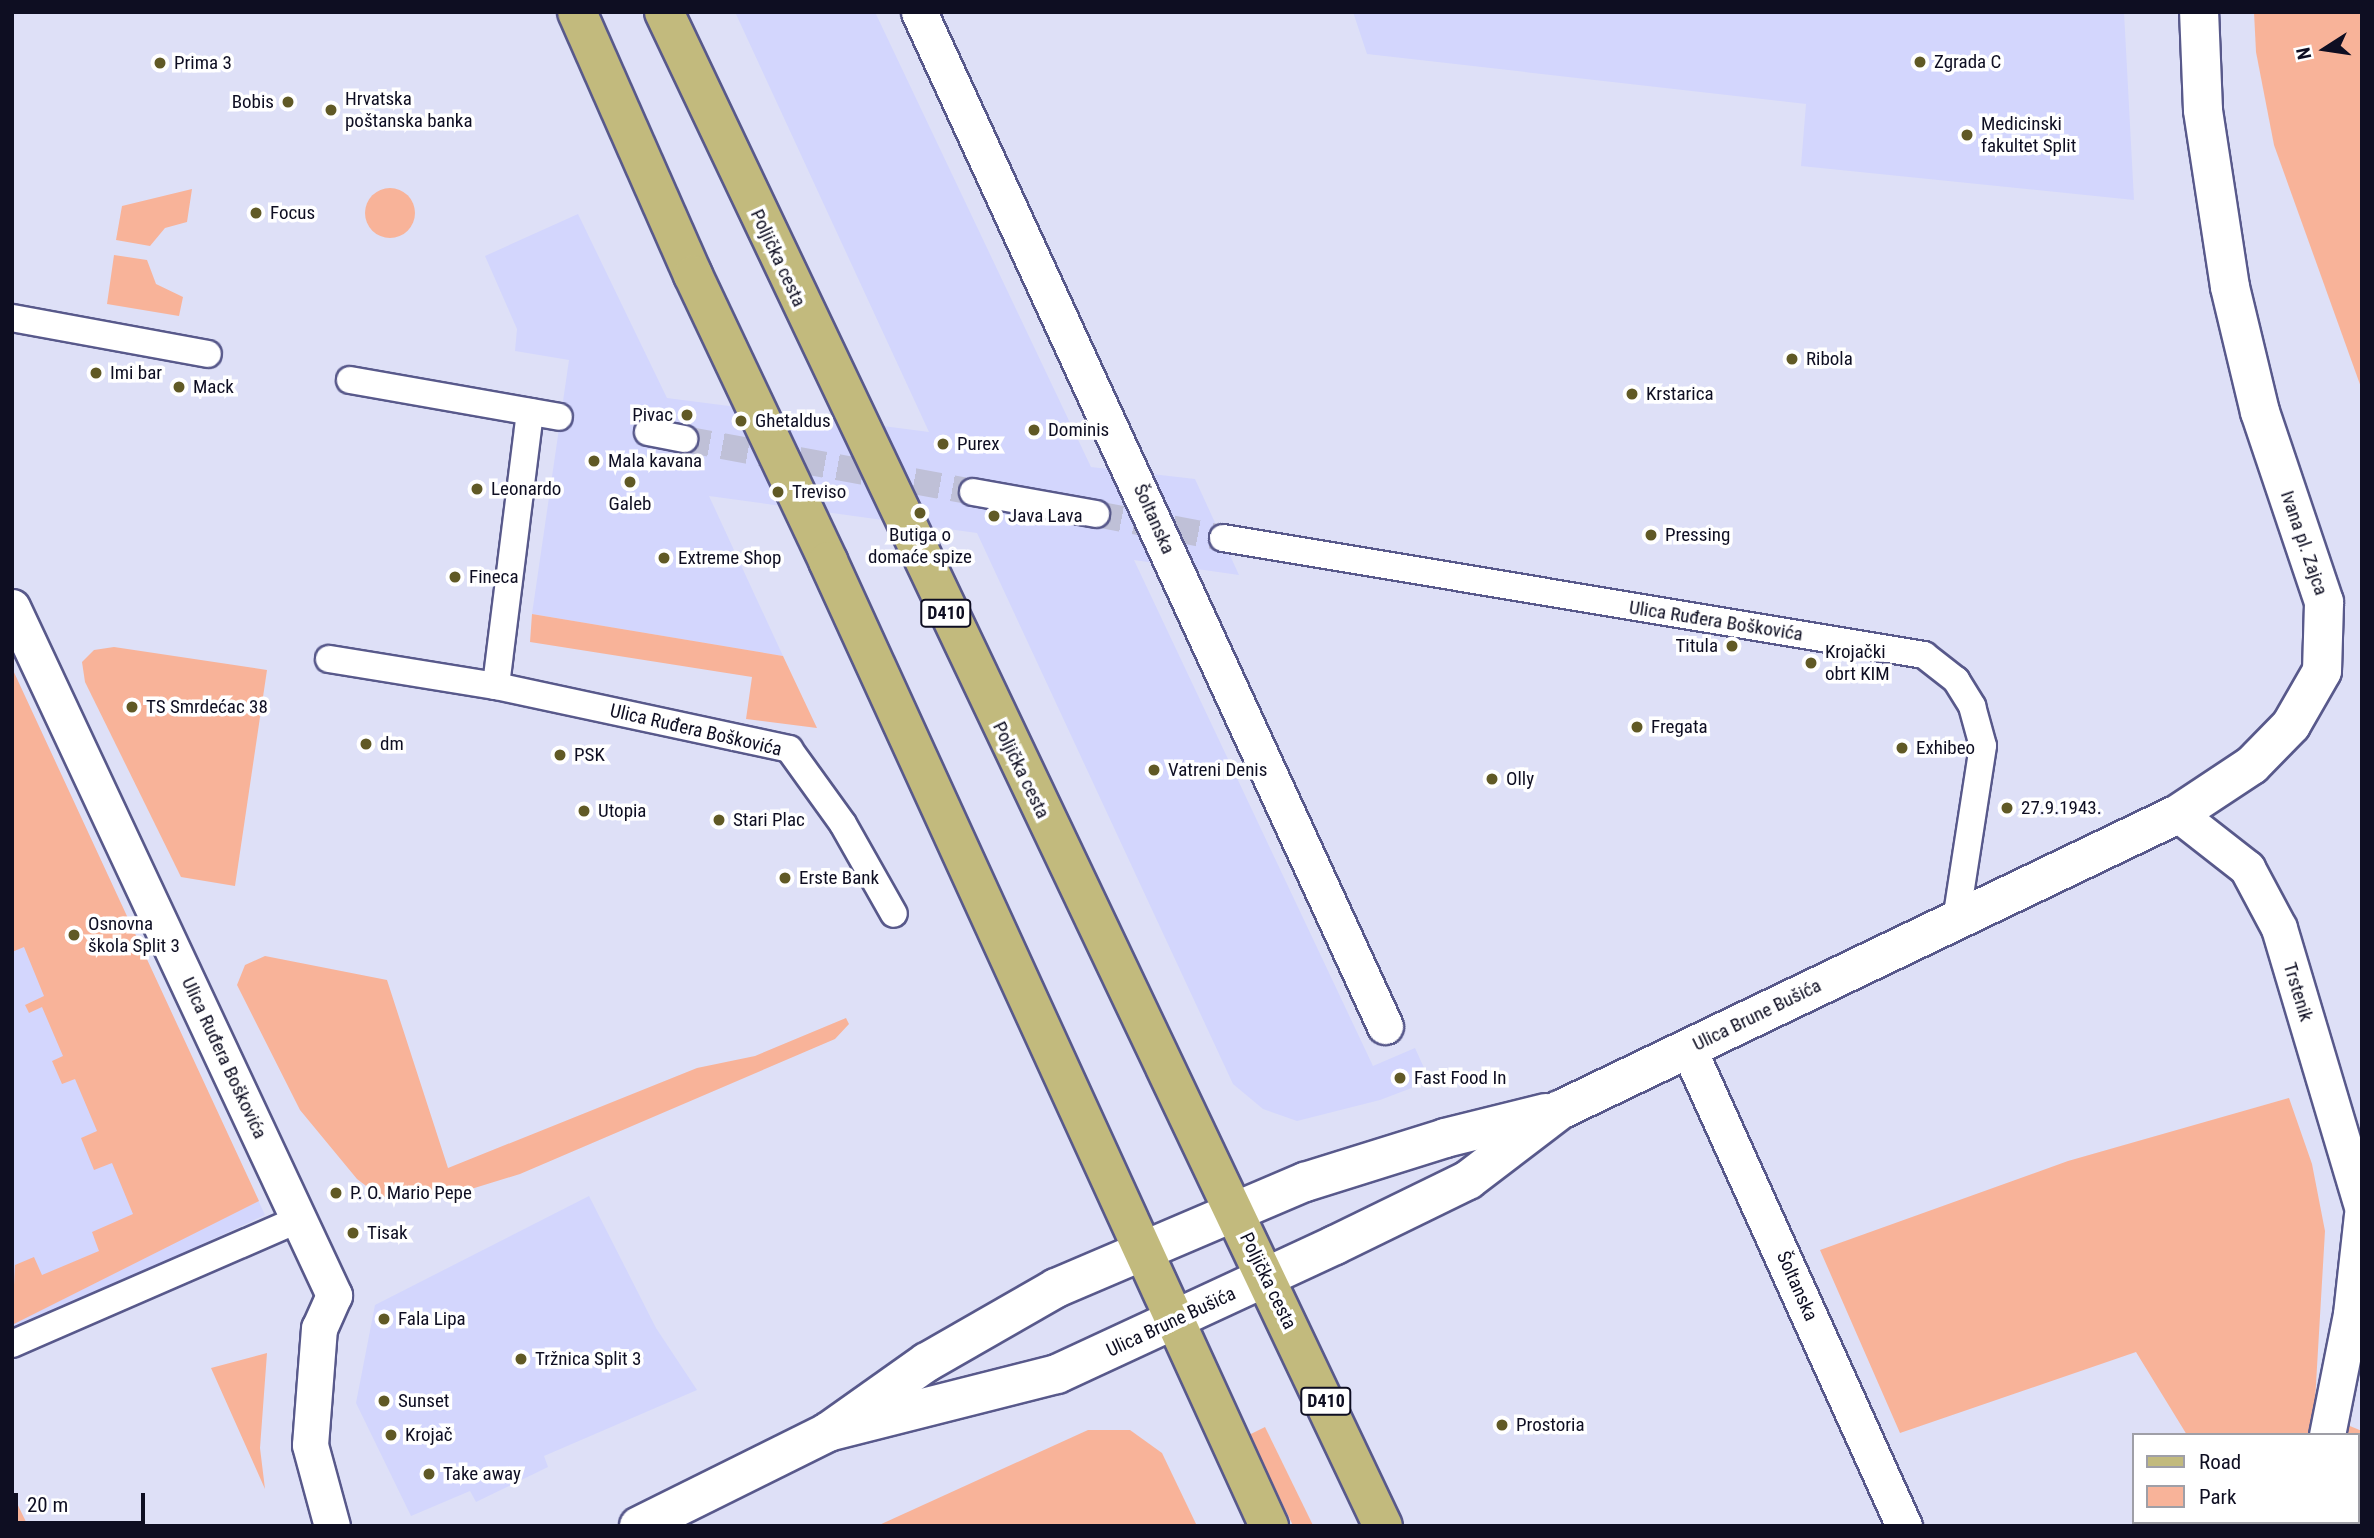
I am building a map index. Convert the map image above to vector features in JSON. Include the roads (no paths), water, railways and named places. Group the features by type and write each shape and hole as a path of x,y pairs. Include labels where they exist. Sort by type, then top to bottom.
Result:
{"main road":[{"path":"577,12 1269,1526"},
{"name":"Poljička cesta","path":"664,12 1383,1526"}],"street":[{"name":"Šoltanska","path":"919,12 1385,1026"},
{"name":"Ivana pl. Zajca","path":"1956,921 2178,814 2252,765 2291,725 2322,671 2324,603 2260,412 2230,287 2203,110 2199,12"},
{"path":"12,318 208,354"},
{"path":"350,380 559,417"},
{"path":"496,686 530,412"},
{"path":"648,432 684,439"},
{"path":"973,492 1097,514"},
{"name":"Ulica Ruđera Boškovića","path":"1223,538 1924,655 1956,680 1972,706 1983,747 1956,921"},
{"name":"Ulica Ruđera Boškovića","path":"14,608 334,1295 319,1328 310,1445 332,1526"},
{"name":"Ulica Ruđera Boškovića","path":"329,659 496,686 789,749 843,824 894,914"},
{"name":"Trstenik","path":"2178,814 2247,868 2279,928 2362,1206"},
{"name":"Ulica Brune Bušića","path":"639,1526 828,1432 927,1362 994,1321 1141,1251 1233,1211 1347,1167 1560,1110 1956,921"},
{"name":"Šoltanska","path":"1688,1048 1903,1526"},
{"name":"Ulica Brune Bušića","path":"828,1432 1057,1374 1266,1278 1468,1180 1560,1110"},
{"path":"2327,1433 2351,1314 2362,1215"},
{"path":"12,1344 299,1219"}],"tunnel":[{"path":"684,439 973,492"},
{"path":"1096,514 1223,538"}],"place":[{"name":"Zgrada C","path":"1920,62"},
{"name":"Prima 3","path":"160,63"},
{"name":"Bobis","path":"288,102"},
{"name":"Hrvatska poštanska banka","path":"331,110"},
{"name":"Medicinski fakultet Split","path":"1967,135"},
{"name":"Focus","path":"256,213"},
{"name":"Ribola","path":"1792,359"},
{"name":"Imi bar","path":"96,373"},
{"name":"Mack","path":"179,387"},
{"name":"Krstarica","path":"1632,394"},
{"name":"Pivac","path":"687,415"},
{"name":"Ghetaldus","path":"741,421"},
{"name":"Dominis","path":"1034,430"},
{"name":"Purex","path":"943,444"},
{"name":"Mala kavana","path":"594,461"},
{"name":"Galeb","path":"630,482"},
{"name":"Leonardo","path":"477,489"},
{"name":"Treviso","path":"778,492"},
{"name":"Butiga o domaće spize","path":"920,513"},
{"name":"Java Lava","path":"994,516"},
{"name":"Pressing","path":"1651,535"},
{"name":"Extreme Shop","path":"664,558"},
{"name":"Fineca","path":"455,577"},
{"name":"Titula","path":"1732,646"},
{"name":"Krojački obrt KIM","path":"1811,663"},
{"name":"TS Smrdećac 38","path":"132,707"},
{"name":"Fregata","path":"1637,727"},
{"name":"dm","path":"366,744"},
{"name":"Exhibeo","path":"1902,748"},
{"name":"PSK","path":"560,755"},
{"name":"Vatreni Denis","path":"1154,770"},
{"name":"Olly","path":"1492,779"},
{"name":"27.9.1943.","path":"2007,808"},
{"name":"Utopia","path":"584,811"},
{"name":"Stari Plac","path":"719,820"},
{"name":"Erste Bank","path":"785,878"},
{"name":"Osnovna škola Split 3","path":"74,935"},
{"name":"Fast Food In","path":"1400,1078"},
{"name":"P. O. Mario Pepe","path":"336,1193"},
{"name":"Tisak","path":"353,1233"},
{"name":"Fala Lipa","path":"384,1319"},
{"name":"Tržnica Split 3","path":"521,1359"},
{"name":"Sunset","path":"384,1401"},
{"name":"Prostoria","path":"1502,1425"},
{"name":"Krojač","path":"391,1435"},
{"name":"Take away","path":"429,1474"}]}
